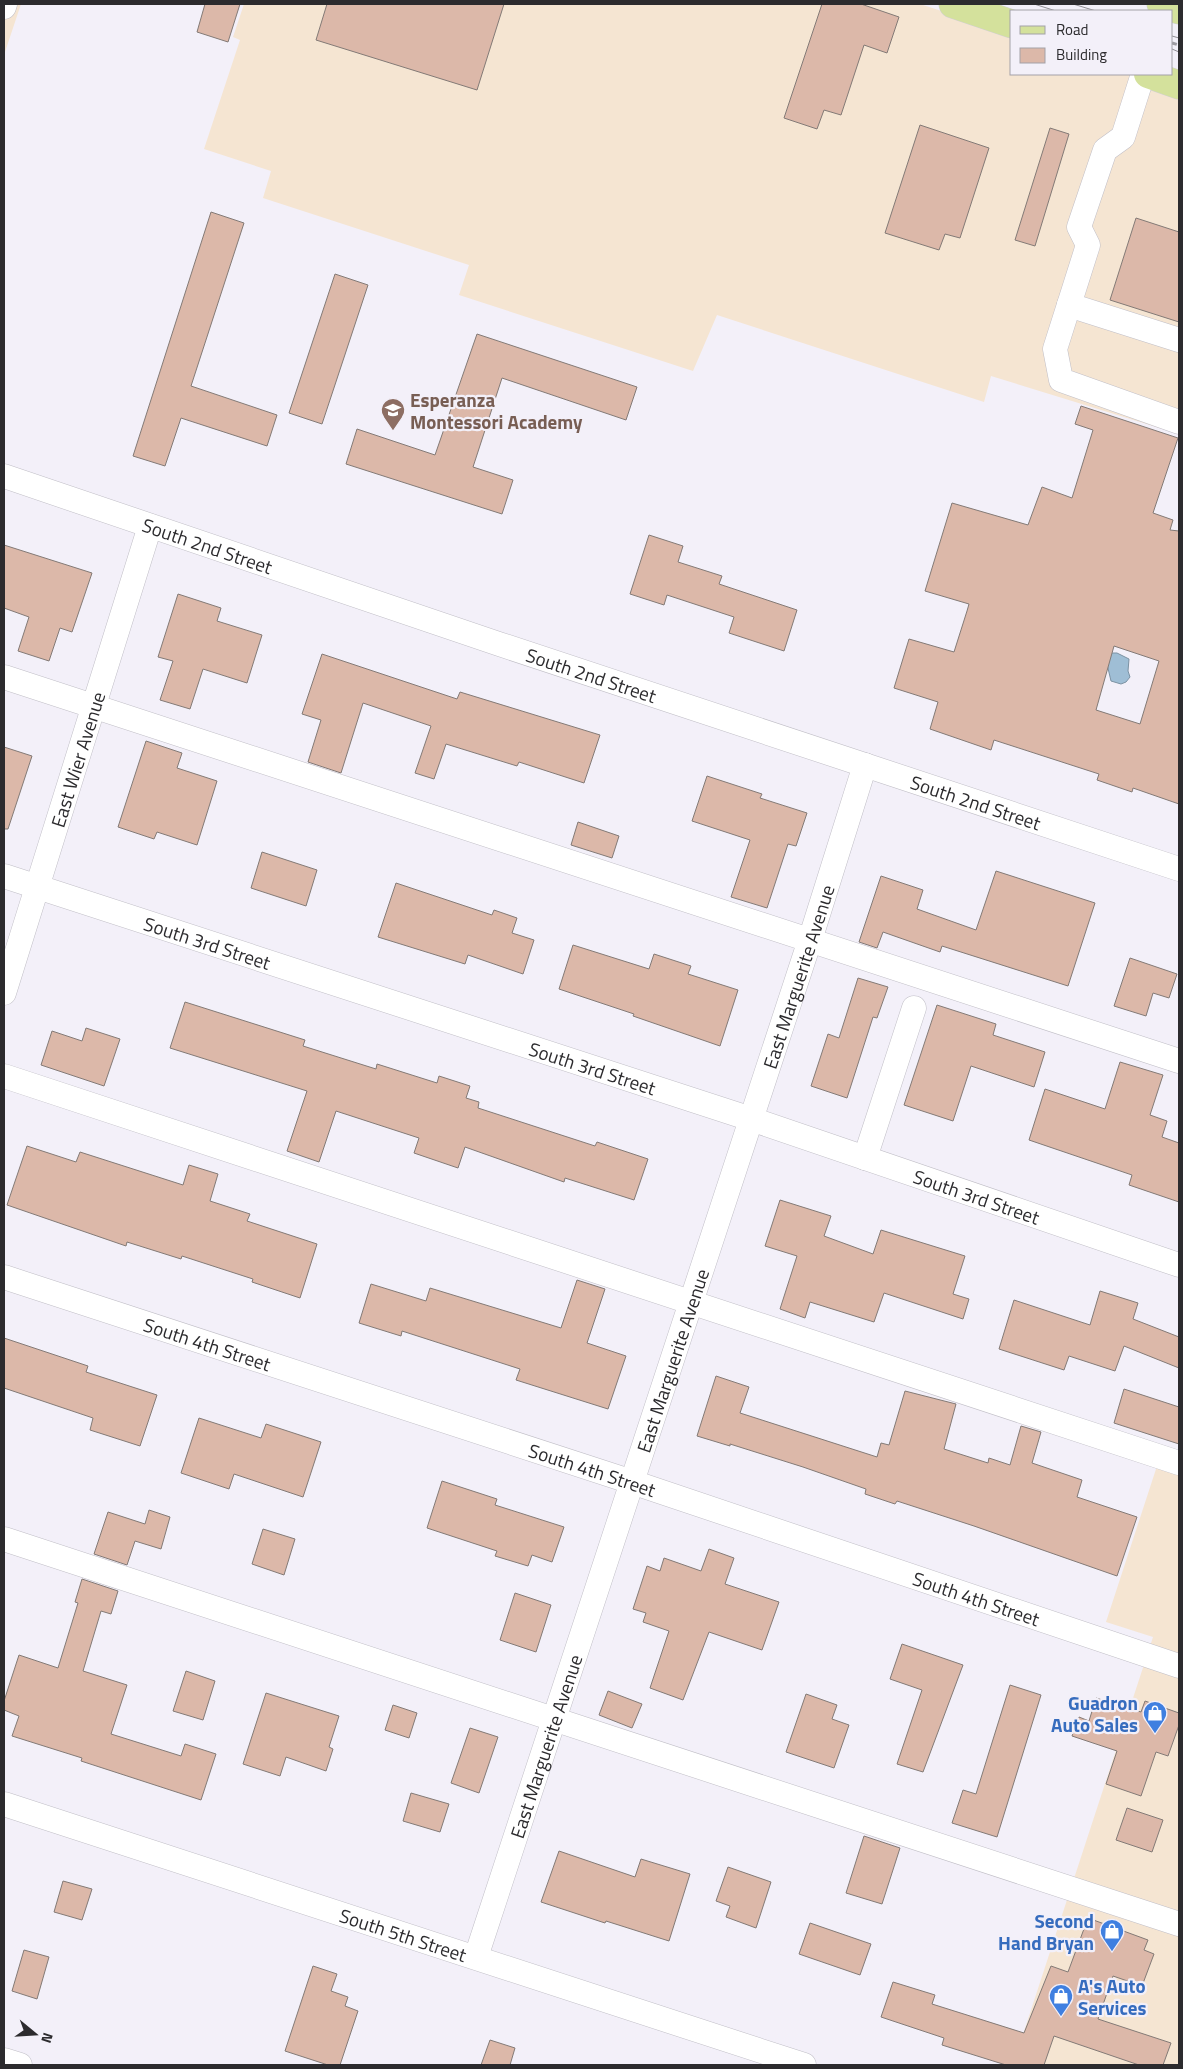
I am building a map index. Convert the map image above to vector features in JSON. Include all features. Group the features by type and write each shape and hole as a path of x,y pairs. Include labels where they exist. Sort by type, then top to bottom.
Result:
{"main road":[{"path":"953,4 1010,23"},
{"path":"1161,4 1179,10"},
{"path":"1151,75 1179,85"}],"street":[{"path":"1143,75 1124,137 1105,150 1079,227 1088,246 1055,349 1061,380 1179,422"},
{"path":"1069,305 1179,340"},
{"name":"South 2nd Street","path":"4,476 499,644 1179,869"},
{"name":"East Wier Avenue","path":"4,993 150,526"},
{"path":"4,677 1179,1061"},
{"name":"East Marguerite Avenue","path":"476,1957 810,940 865,765"},
{"name":"South 3rd Street","path":"4,876 866,1158 1179,1265"},
{"path":"866,1158 914,1008"},
{"path":"4,1076 1179,1462"},
{"name":"South 4th Street","path":"4,1277 632,1482 1179,1666"},
{"path":"4,1539 1179,1924"},
{"name":"South 5th Street","path":"4,1804 804,2065"},
{"path":"4,2060 20,2065"}],"shaded area":[{"path":"4,4 21,4 5,52 4,52"},
{"path":"244,4 920,4 1010,33 1010,75 1137,75 1179,89 1179,434 991,376 984,402 717,315 693,371 459,295 469,265 263,198 271,171 204,149 240,40 233,37"},
{"path":"1157,1466 1179,1474 1179,2065 1013,2065 1153,1637 1106,1622"}],"water":[{"path":"1109,653 1117,653 1129,659 1128,671 1130,677 1126,682 1121,684 1111,681 1107,664"}],"building":[{"path":"205,4 240,4 228,42 197,32"},
{"path":"327,4 504,4 477,90 316,40"},
{"path":"822,4 861,4 899,17 887,53 864,45 841,115 824,110 817,129 784,118"},
{"path":"920,125 989,148 960,238 945,234 939,250 885,233"},
{"path":"1050,128 1069,134 1035,246 1015,240"},
{"path":"211,212 244,223 191,386 277,415 267,446 181,418 165,466 133,456"},
{"path":"1136,218 1179,232 1179,322 1110,300"},
{"path":"335,274 368,285 322,424 289,413"},
{"path":"477,334 637,387 626,420 502,378 473,467 513,480 502,514 346,464 357,429 435,455"},
{"path":"1081,406 1178,438 1153,513 1173,520 1170,530 1179,531 1179,804 1133,788 1132,792 1097,780 1099,774 994,740 991,750 930,729 938,702 894,688 909,639 954,652 967,611 969,604 925,591 952,503 1028,525 1042,487 1072,498 1093,430 1075,424","holes":["1114,646 1159,661 1140,724 1096,710"]},
{"path":"649,535 683,546 678,562 722,576 719,584 797,610 784,651 729,633 734,617 667,595 664,605 630,594"},
{"path":"4,545 92,573 72,632 60,628 49,661 18,651 29,617 4,608"},
{"path":"178,594 221,608 217,621 262,635 247,683 203,669 190,709 160,700 173,661 158,657"},
{"path":"322,654 457,699 460,692 600,735 584,783 519,762 517,766 446,744 434,779 415,773 431,726 363,703 341,773 308,762 321,720 302,714"},
{"path":"146,741 182,753 177,768 217,781 197,845 157,832 154,839 118,827"},
{"path":"4,747 32,756 8,829 4,829"},
{"path":"707,776 762,794 760,798 807,813 796,846 788,844 767,908 731,897 750,840 692,821"},
{"path":"578,822 619,836 612,858 571,845"},
{"path":"262,852 317,870 306,906 251,888"},
{"path":"996,871 1095,903 1068,986 942,946 940,952 883,932 877,948 859,942 881,876 923,890 917,909 976,930"},
{"path":"396,883 492,915 494,910 517,918 512,933 534,940 523,974 468,955 465,964 378,937"},
{"path":"573,945 649,969 654,954 691,966 688,974 738,990 720,1046 559,989"},
{"path":"1130,958 1177,974 1169,998 1153,993 1146,1016 1114,1006"},
{"path":"858,978 888,987 877,1018 873,1017 847,1098 811,1086 828,1034 839,1038"},
{"path":"185,1002 305,1040 303,1046 376,1069 377,1064 437,1083 439,1076 470,1086 466,1098 479,1102 478,1108 595,1146 597,1142 648,1159 634,1200 565,1178 564,1182 465,1147 458,1168 414,1153 419,1138 336,1111 319,1162 287,1151 307,1091 170,1048"},
{"path":"937,1005 996,1024 993,1035 1045,1052 1034,1087 971,1066 953,1121 904,1105"},
{"path":"86,1028 120,1039 104,1086 41,1065 52,1031 82,1041"},
{"path":"1120,1062 1163,1075 1150,1115 1167,1121 1162,1137 1179,1143 1179,1202 1129,1185 1132,1175 1029,1140 1045,1089 1105,1109"},
{"path":"27,1146 76,1162 80,1152 183,1185 189,1165 218,1174 210,1201 250,1214 247,1221 317,1244 300,1298 252,1282 253,1279 182,1256 181,1259 127,1242 126,1246 7,1205"},
{"path":"780,1200 831,1216 824,1236 873,1254 881,1230 965,1256 953,1294 969,1299 963,1319 884,1293 874,1322 810,1302 805,1318 780,1309 797,1256 765,1246"},
{"path":"577,1280 605,1289 587,1343 626,1356 608,1409 516,1380 520,1369 402,1331 401,1336 359,1323 371,1284 426,1301 430,1288 561,1328"},
{"path":"1100,1291 1138,1303 1133,1319 1179,1337 1179,1368 1124,1346 1115,1371 1069,1356 1064,1370 999,1349 1014,1300 1090,1325"},
{"path":"4,1338 88,1366 86,1372 157,1395 140,1446 90,1430 93,1418 4,1388"},
{"path":"716,1376 749,1387 740,1413 877,1457 881,1443 889,1445 905,1391 956,1404 944,1449 988,1463 989,1458 1010,1465 1021,1426 1041,1432 1032,1463 1082,1480 1077,1497 1137,1517 1117,1576 974,1526 897,1501 895,1504 865,1494 866,1489 803,1467 730,1444 730,1446 697,1436"},
{"path":"1124,1389 1179,1407 1179,1444 1114,1423"},
{"path":"199,1418 261,1438 266,1424 321,1442 303,1497 234,1474 229,1489 181,1473"},
{"path":"442,1481 497,1499 495,1505 564,1527 552,1562 532,1555 528,1566 495,1556 497,1551 427,1528"},
{"path":"149,1510 170,1517 161,1549 135,1541 127,1565 94,1554 108,1512 145,1524"},
{"path":"263,1529 295,1539 284,1575 252,1564"},
{"path":"709,1549 734,1558 725,1584 779,1602 762,1650 709,1632 683,1700 650,1688 669,1631 643,1622 646,1613 633,1609 647,1566 660,1571 664,1558 701,1571"},
{"path":"82,1579 118,1591 111,1614 101,1611 83,1671 127,1685 111,1734 181,1756 185,1744 216,1754 201,1800 81,1761 82,1758 12,1736 19,1716 4,1710 4,1701 19,1655 58,1668 78,1603 75,1602"},
{"path":"515,1593 551,1605 536,1652 500,1640"},
{"path":"902,1644 963,1665 923,1772 897,1764 922,1690 890,1679"},
{"path":"186,1671 215,1681 203,1720 173,1711"},
{"path":"1010,1685 1041,1695 997,1837 952,1823 963,1790 976,1794"},
{"path":"608,1691 642,1704 632,1728 599,1715"},
{"path":"266,1693 339,1716 329,1747 333,1749 326,1771 286,1757 280,1776 243,1764"},
{"path":"806,1694 837,1705 832,1719 849,1725 834,1768 786,1752"},
{"path":"1096,1698 1141,1712 1145,1701 1179,1713 1179,1725 1168,1756 1156,1752 1141,1796 1106,1784 1117,1751 1072,1736 1079,1717 1089,1721"},
{"path":"393,1705 417,1713 409,1738 385,1730"},
{"path":"470,1728 498,1737 479,1793 451,1783"},
{"path":"411,1793 449,1804 440,1832 403,1821"},
{"path":"1127,1808 1163,1820 1152,1852 1116,1840"},
{"path":"864,1836 900,1848 882,1904 846,1893"},
{"path":"559,1851 635,1877 641,1859 690,1874 669,1941 541,1902"},
{"path":"728,1867 771,1882 756,1928 726,1917 730,1906 716,1901"},
{"path":"63,1881 92,1889 82,1920 54,1912"},
{"path":"1088,1918 1148,1940 1144,1950 1154,1954 1142,1986 1113,1976 1098,2019 1171,2043 1163,2065 1139,2065 1054,2036 1044,2065 1006,2065 942,2045 944,2038 881,2017 893,1982 935,1995 932,2004 1024,2033 1051,1966 1068,1972"},
{"path":"810,1923 871,1944 860,1975 799,1954"},
{"path":"24,1950 49,1957 37,1999 12,1991"},
{"path":"313,1966 337,1974 331,1991 348,1997 345,2006 358,2011 340,2065 328,2065 285,2051"},
{"path":"490,2040 515,2048 510,2065 481,2065"}],"tram line":[{"path":"1034,4 1053,10"},
{"path":"1073,4 1093,10"},
{"path":"1173,36 1179,38"},
{"path":"1173,49 1179,52"}],"place":[{"name":"Esperanza Montessori Academy","path":"393,431"},
{"name":"Guadron Auto Sales","path":"1155,1734"},
{"name":"Second Hand Bryan","path":"1112,1952"},
{"name":"A's Auto Services","path":"1061,2017"}]}
